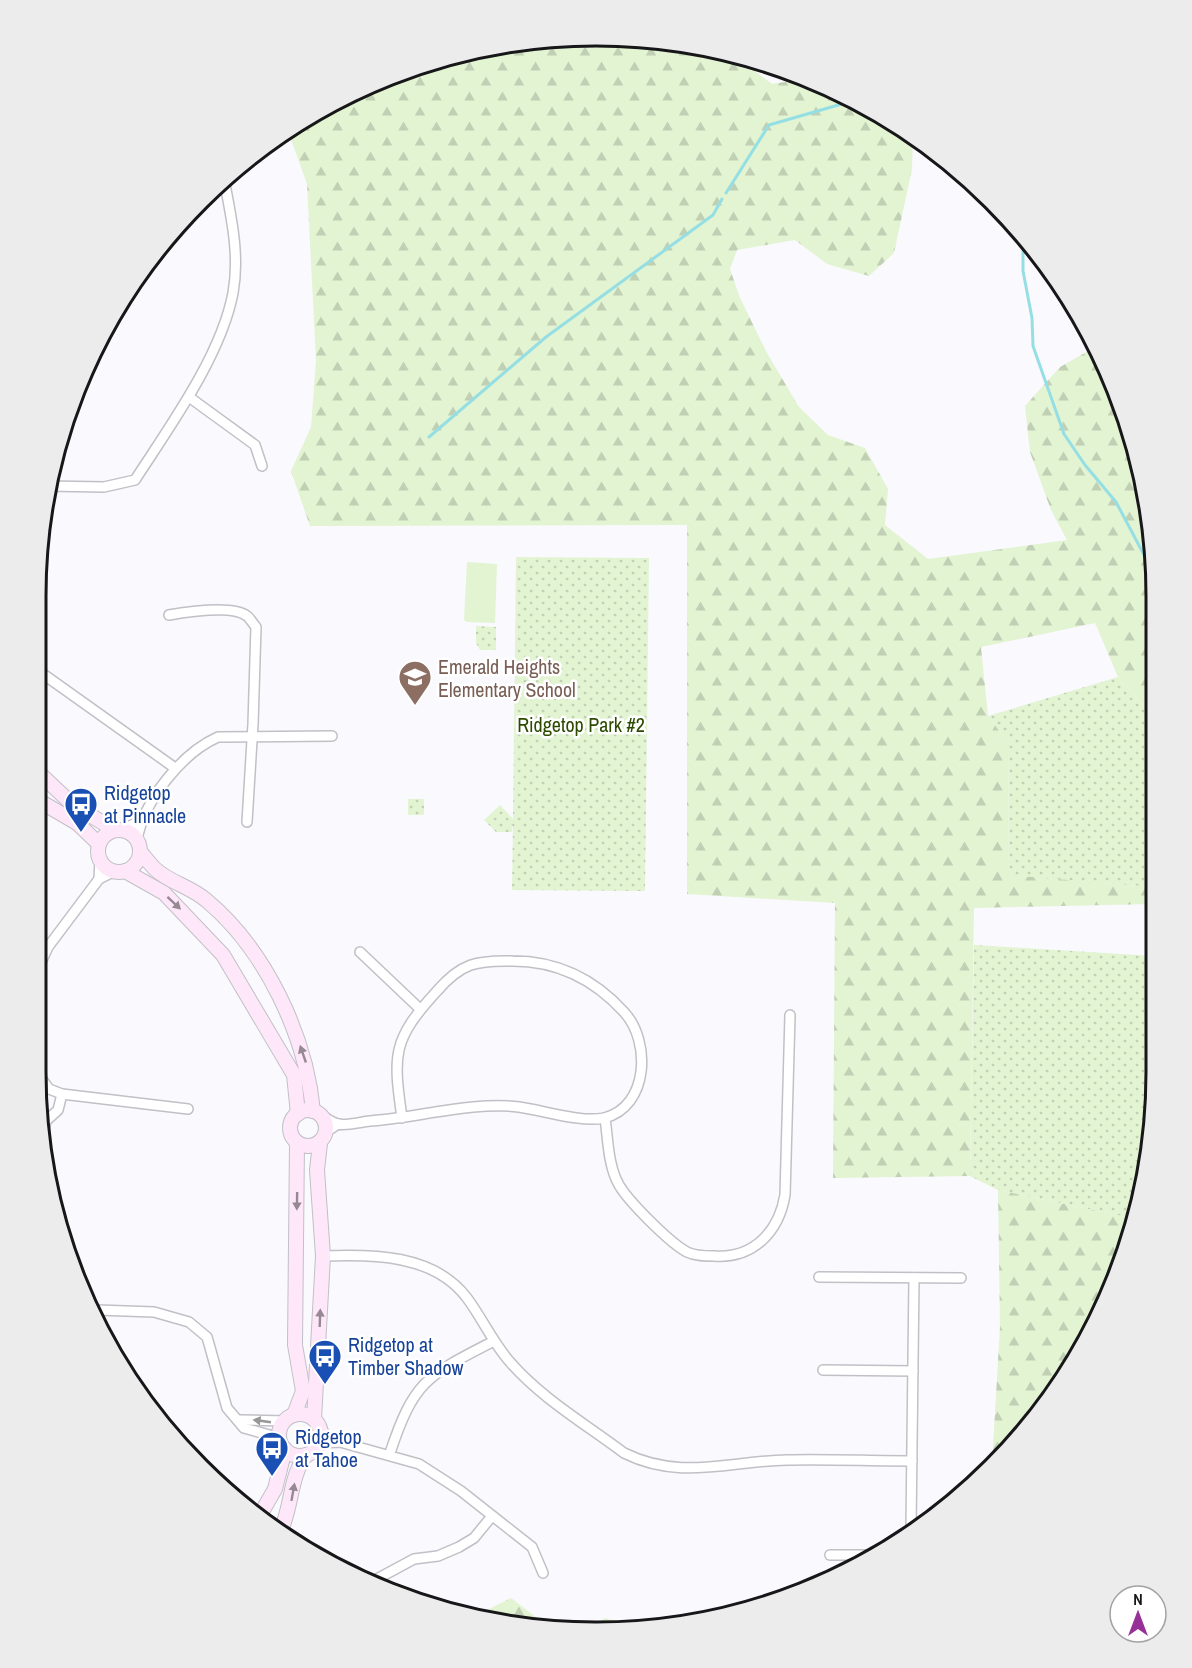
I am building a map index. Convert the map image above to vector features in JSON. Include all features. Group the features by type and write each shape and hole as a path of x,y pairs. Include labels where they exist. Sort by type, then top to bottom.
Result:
{"main road":[{"path":"46,779 73,805 118,830 139,846 160,873 207,900 236,929 255,956 283,1005 307,1066 323,1137 317,1170 323,1256 322,1433 297,1470 289,1512 284,1524"},
{"path":"46,805 76,823 99,844"},
{"path":"118,830 103,837 99,844 100,860 106,867 120,871 164,893 223,955 294,1075 298,1114 290,1127 297,1143 295,1345 303,1391 289,1418 280,1429 282,1443 275,1489 263,1510"},
{"path":"120,871 136,864 139,846"},
{"path":"298,1114 317,1114"},
{"path":"297,1143 309,1147 323,1137"},
{"path":"289,1418 301,1414 322,1433"},
{"path":"282,1443 294,1455 306,1455"}],"street":[{"path":"58,486 104,486 135,480 189,397 214,347 233,293 235,240 226,190"},
{"path":"189,397 255,445 262,466"},
{"path":"170,615 201,610 237,612 247,615 256,627 253,736 247,822"},
{"path":"46,676 176,768"},
{"path":"139,846 140,821 176,768 204,744 218,737 332,736"},
{"path":"118,830 140,821"},
{"path":"99,879 100,860"},
{"path":"46,951 99,879 120,871"},
{"path":"360,952 420,1009"},
{"path":"317,1114 338,1124 402,1118 465,1109 513,1106 589,1119 605,1118 631,1101 637,1091 641,1077 636,1030 626,1013 587,980 552,964 535,961 483,961 461,968 420,1009 407,1027 397,1048 398,1088 402,1118"},
{"path":"605,1118 618,1183 629,1199 665,1237 689,1253 723,1257 742,1253 758,1245 774,1229 785,1195 790,1015"},
{"path":"47,1086 62,1094 188,1109"},
{"path":"49,1118 58,1110 62,1094"},
{"path":"323,1137 338,1124"},
{"path":"323,1256 384,1256 414,1263 448,1280 465,1295 509,1362 554,1400 624,1453 655,1465 677,1469 714,1468 784,1460 912,1461"},
{"path":"819,1277 961,1278"},
{"path":"911,1522 914,1278"},
{"path":"101,1310 154,1312 189,1322 207,1337 227,1408 244,1428 282,1443"},
{"path":"390,1454 402,1416 419,1388 431,1376 450,1364 494,1341"},
{"path":"823,1370 913,1371"},
{"path":"239,1420 289,1418"},
{"path":"322,1433 419,1464 461,1491 532,1547 543,1573"},
{"path":"380,1577 414,1558 438,1556 459,1547 474,1538 492,1516"},
{"path":"830,1554 858,1555"}],"green space":[{"path":"596,46 668,51 703,57 753,70 772,84 788,81 806,88 871,120 913,147 912,169 894,253 869,276 827,264 795,240 737,250 730,269 740,298 767,353 799,407 828,435 865,448 888,489 885,525 928,559 1067,540 1051,510 1030,452 1025,406 1060,367 1088,351 1104,386 1127,454 1141,524 1146,596 1146,708 1118,677 1095,623 981,647 988,716 1009,744 1008,875 1146,886 1146,904 974,908 970,1176 833,1178 835,903 687,894 687,525 310,526 291,471 311,427 316,360 307,184 291,139 321,120 386,88 419,76 454,65 524,51"},
{"name":"Ridgetop Park #2","path":"516,557 649,558 645,891 512,890 513,823 512,832 496,832 484,820 500,805 513,819"},
{"path":"467,562 497,564 495,623 464,620"},
{"path":"476,626 496,627 496,650 480,650 476,643"},
{"path":"1118,677 1146,708 1146,886 1008,876 1009,744 988,716"},
{"path":"408,799 424,799 424,815 408,815"},
{"path":"974,945 1146,956 1144,1108 1141,1144 1126,1217 998,1190 970,1176"},
{"path":"998,1190 1126,1217 1104,1282 1072,1347 1032,1407 993,1452 1000,1326"},
{"path":"511,1598 537,1618 524,1617 486,1610"},
{"path":"605,1618 615,1621 599,1622"}],"waterway":[{"path":"726,193 769,125 841,104"},
{"path":"429,437 546,337 713,215 722,199"},
{"path":"1023,250 1023,271 1032,318 1033,346 1064,434 1085,465 1116,502 1143,554"}],"place":[{"name":"Emerald Heights Elementary School","path":"415,706"},
{"name":"Ridgetop at Pinnacle","path":"81,833"},
{"name":"Ridgetop at Timber Shadow","path":"325,1385"},
{"name":"Ridgetop at Tahoe","path":"272,1477"}]}
